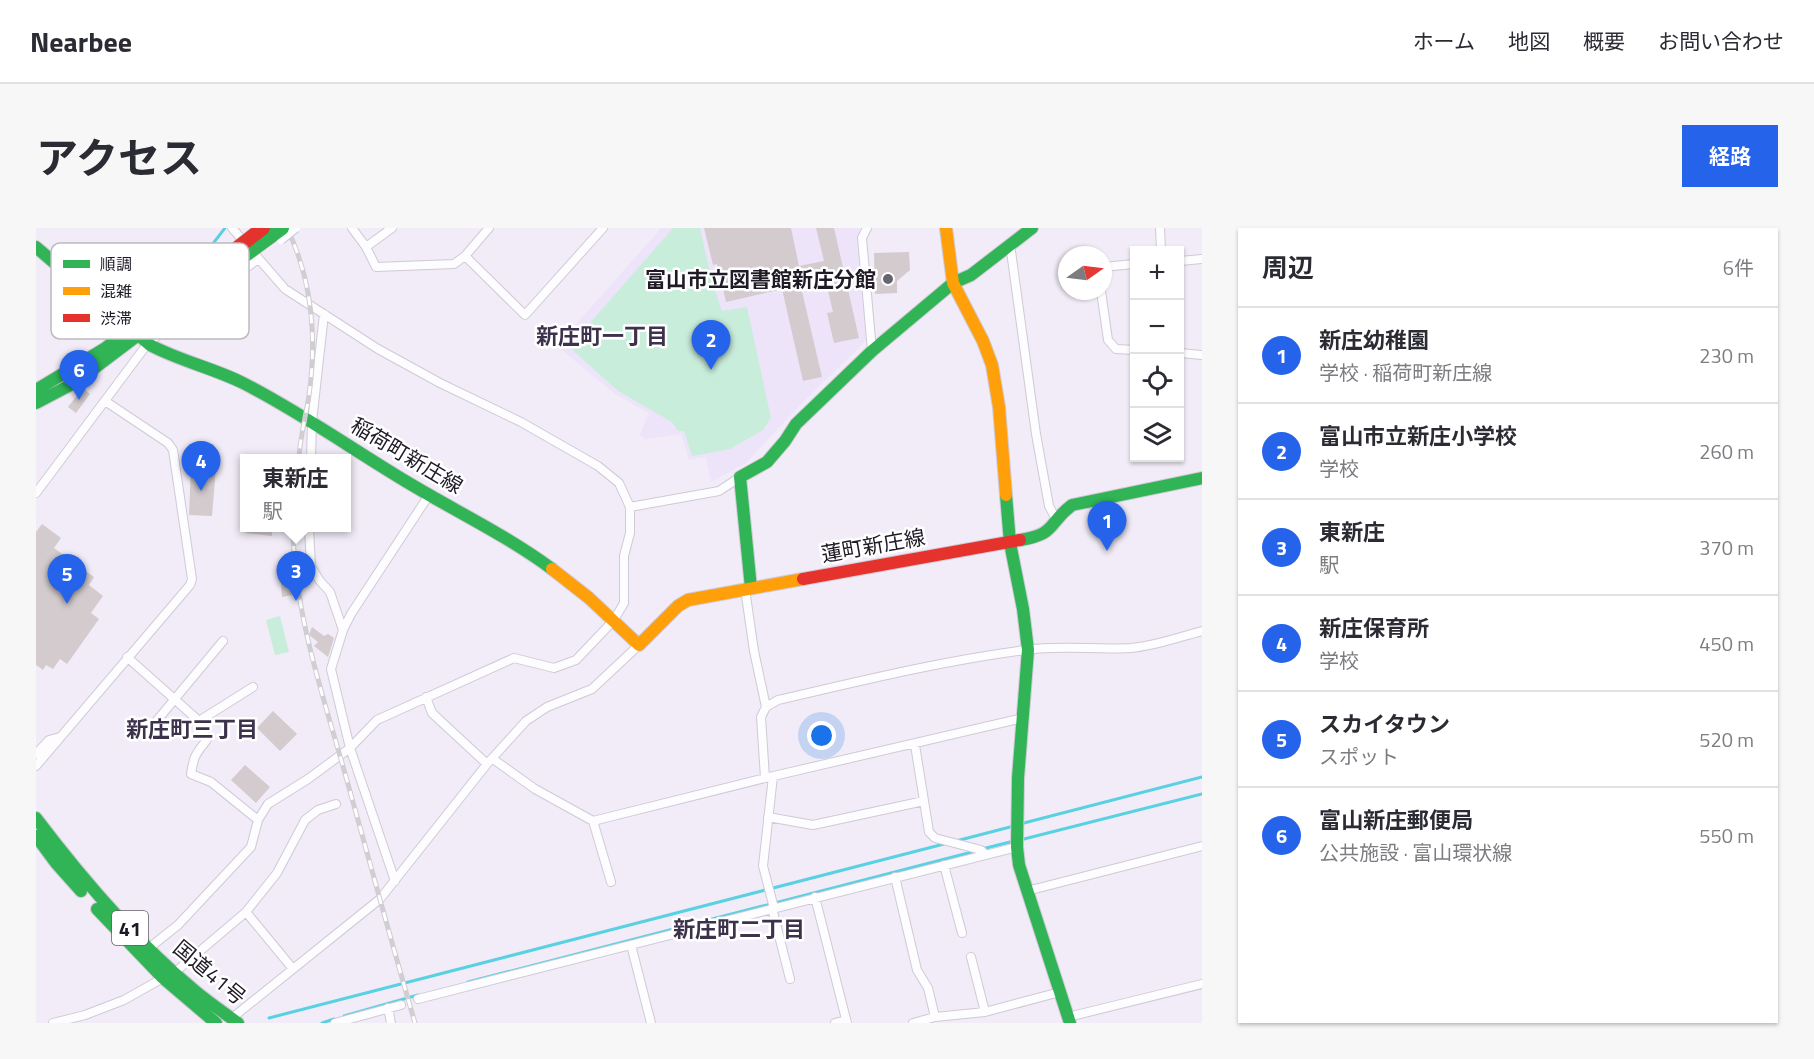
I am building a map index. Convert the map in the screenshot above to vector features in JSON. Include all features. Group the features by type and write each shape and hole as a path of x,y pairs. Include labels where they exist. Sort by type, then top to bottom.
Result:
{"main road":[{"path":"246,243 263,228"},
{"path":"946,228 953,283 983,341 992,365 999,406 1010,543 1023,609 1028,650 1017,819 1019,866 1069,1020"},
{"path":"639,645 678,606 688,600 748,589 740,477 767,462 796,424 872,351 953,283 970,275 1032,228"},
{"path":"249,252 282,234"},
{"name":"稲荷町新庄線","path":"36,247 51,260"},
{"path":"36,390 133,339"},
{"path":"36,403 76,382 135,339"},
{"name":"稲荷町新庄線","path":"143,339 165,354 212,369 243,383 312,422 429,495 473,518 535,557 614,620 639,645"},
{"path":"1010,543 1047,534 1054,528 1056,519 1063,511 1072,506 1202,478"},
{"name":"蓮町新庄線","path":"748,589 1010,543"},
{"name":"国道41号","path":"36,818 99,897 149,948 168,975 233,1021"},
{"name":"国道41号","path":"36,836 78,887 216,1023"}],"street":[{"path":"232,228 245,243"},
{"path":"352,228 366,247 376,267 454,264 465,256 489,228"},
{"path":"366,247 392,228"},
{"path":"465,256 525,315 603,228"},
{"path":"867,228 862,238 872,351"},
{"path":"1160,228 1161,246"},
{"path":"282,234 298,229"},
{"path":"1010,244 1036,434 1049,506 1056,519"},
{"path":"149,948 178,925 251,847 258,820 268,804 350,748 377,720 514,658 554,668 576,660 614,620 624,603 624,556 630,533 630,507 619,483 598,466 521,423 378,349 285,289 249,248"},
{"path":"249,265 258,259"},
{"path":"1184,261 1202,259"},
{"path":"1112,266 1130,264"},
{"path":"1102,300 1108,340 1116,349 1130,350"},
{"path":"311,454 312,422 324,314"},
{"path":"36,494 105,401 137,339"},
{"path":"1184,353 1202,355"},
{"path":"36,766 190,585 192,579 173,450 168,443 105,401"},
{"path":"630,507 719,490 740,477"},
{"path":"395,881 350,748 331,669 343,630 351,614 429,495"},
{"path":"309,532 311,567 330,592 343,630"},
{"path":"748,589 754,651 766,707"},
{"path":"790,979 763,866 769,777 761,717 766,707 778,700 922,666 1028,650 1132,648 1202,631"},
{"path":"144,736 223,641"},
{"path":"233,1021 375,903 490,761 526,721 547,707 592,689 639,645"},
{"path":"128,657 199,721 207,734 207,741 195,755 191,774 211,782 258,820"},
{"path":"199,721 253,687"},
{"path":"426,697 432,713 490,761 535,789 593,820 1023,718"},
{"path":"36,754 49,740 60,737"},
{"path":"915,745 929,832 935,838 981,850 986,855"},
{"path":"768,818 813,825 924,801"},
{"path":"53,1023 85,1015 124,1000 168,975 246,912 277,873 305,820 318,810 336,804"},
{"path":"593,820 611,882"},
{"path":"418,999 773,907 986,855 1017,845"},
{"path":"1027,891 1202,846"},
{"path":"944,865 962,933"},
{"path":"895,877 917,970 928,988 936,1017"},
{"path":"815,897 846,1022 835,1023"},
{"path":"246,912 293,969"},
{"path":"631,945 651,1023"},
{"path":"971,957 985,1012"},
{"path":"1069,1020 1202,984"},
{"path":"913,1023 936,1017 985,1012 1060,992"},
{"path":"335,1023 401,1005"},
{"path":"388,1008 392,1023"}],"shaded area":[{"path":"661,228 860,228 857,243 866,341 802,403 746,463 711,482 706,457 689,460 681,434 646,439 640,435 649,413 615,394 557,346"}],"green space":[{"path":"673,228 700,228 712,281 722,311 747,307 771,418 763,430 730,449 692,456 684,431 678,431 672,422 618,391 569,347"},
{"path":"280,616 289,652 275,655 266,620"}],"building":[{"path":"704,228 791,228 799,266 824,261 816,228 834,228 859,338 834,343 827,313 833,312 825,278 800,283 822,377 803,381 782,289 726,302 717,264 713,265"},
{"path":"909,252 910,270 897,281 897,293 875,294 874,253"},
{"path":"83,388 90,394 76,413 68,407"},
{"path":"198,444 214,445 213,466 216,467 212,516 189,515 191,467 197,467"},
{"path":"42,524 61,538 54,548 94,577 89,585 103,596 91,613 99,619 67,664 60,659 53,669 46,665 43,670 36,665 36,532"},
{"path":"272,532 272,536 246,533"},
{"path":"287,567 292,595 282,597 280,569"},
{"path":"312,627 324,636 328,634 334,638 328,657 314,646 318,642 309,635"},
{"path":"273,711 297,734 280,751 257,728"},
{"path":"245,765 270,787 256,803 231,780"}],"waterway":[{"path":"213,243 225,228"},
{"path":"1020,824 1202,777"},
{"path":"1020,840 1202,794"},
{"path":"956,841 1014,826"},
{"path":"982,849 1014,841"},
{"path":"269,1018 944,844"},
{"path":"468,982 976,851"},
{"path":"344,1016 418,995"},
{"path":"322,1023 334,1019"}],"railway":[{"path":"287,228 302,268 312,331 309,395 300,454"},
{"path":"293,532 298,591 311,654 415,1023"}],"traffic: fast":[{"path":"249,252 282,228"},
{"path":"751,588 740,477 767,462 796,424 872,351 953,283 971,275 1032,228"},
{"path":"36,247 51,260"},
{"path":"36,390 117,339"},
{"path":"36,403 76,382 133,339"},
{"path":"143,339 173,356 232,378 264,394 407,482 517,545 552,569"},
{"path":"1020,540 1032,538 1046,531 1072,505 1202,478"},
{"path":"1006,495 1010,543 1023,609 1028,650 1018,778 1019,865 1070,1023"},
{"path":"36,818 72,864 130,930 194,990 238,1023"},
{"path":"36,836 81,891"},
{"path":"97,909 163,978 216,1023"}],"traffic: slow":[{"path":"946,228 953,283 983,341 992,365 999,407 1006,495"},
{"path":"552,569 589,598 639,645 678,606 688,600 803,579"}],"traffic: jam":[{"path":"244,243 263,228"},
{"path":"803,579 1020,540"}],"place":[{"name":"富山市立図書館新庄分館","path":"888,279"},
{"name":"富山市立新庄小学校","path":"711,370"},
{"name":"富山新庄郵便局","path":"79,400"},
{"name":"新庄保育所","path":"201,491"},
{"name":"新庄幼稚園","path":"1107,551"},
{"name":"東新庄","path":"296,601"},
{"name":"スカイタウン","path":"67,604"}],"district":[{"name":"新庄町一丁目","path":"602,336"},
{"name":"新庄町三丁目","path":"192,729"},
{"name":"新庄町二丁目","path":"739,929"}]}
